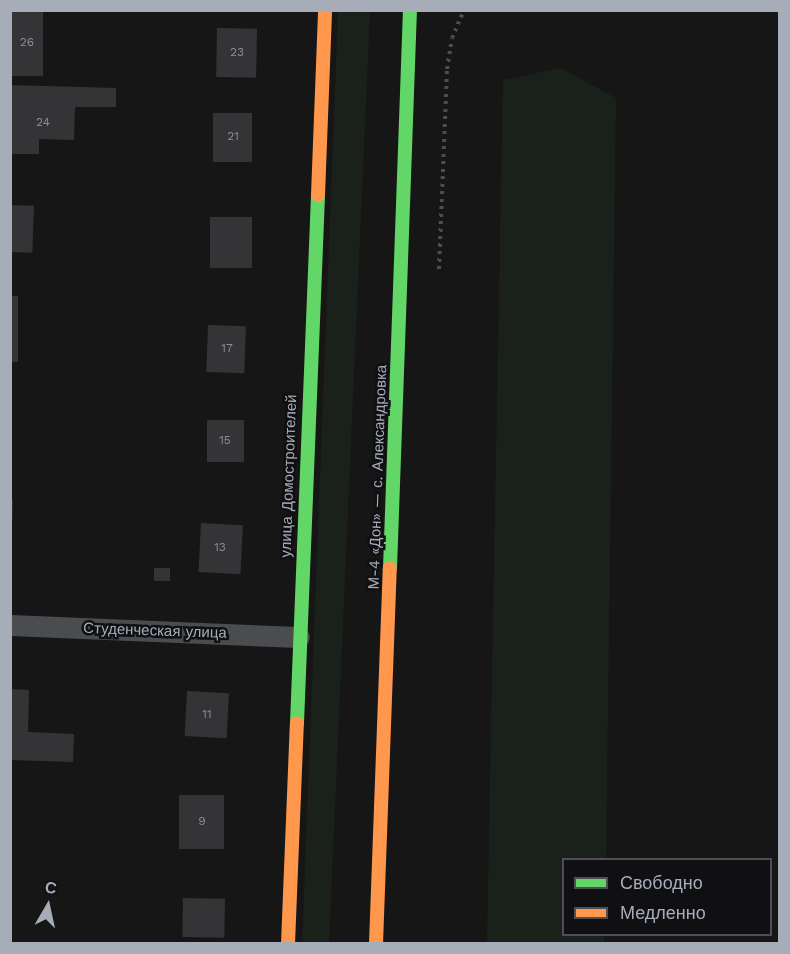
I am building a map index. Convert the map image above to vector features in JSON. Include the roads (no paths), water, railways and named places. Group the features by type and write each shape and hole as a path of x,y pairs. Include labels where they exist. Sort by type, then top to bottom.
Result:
{"street":[{"name":"улица Домостроителей","path":"288,944 325,10"},
{"name":"М-4 «Дон» — с. Александровка","path":"376,944 410,10"},
{"name":"Студенческая улица","path":"10,625 299,637"}]}
